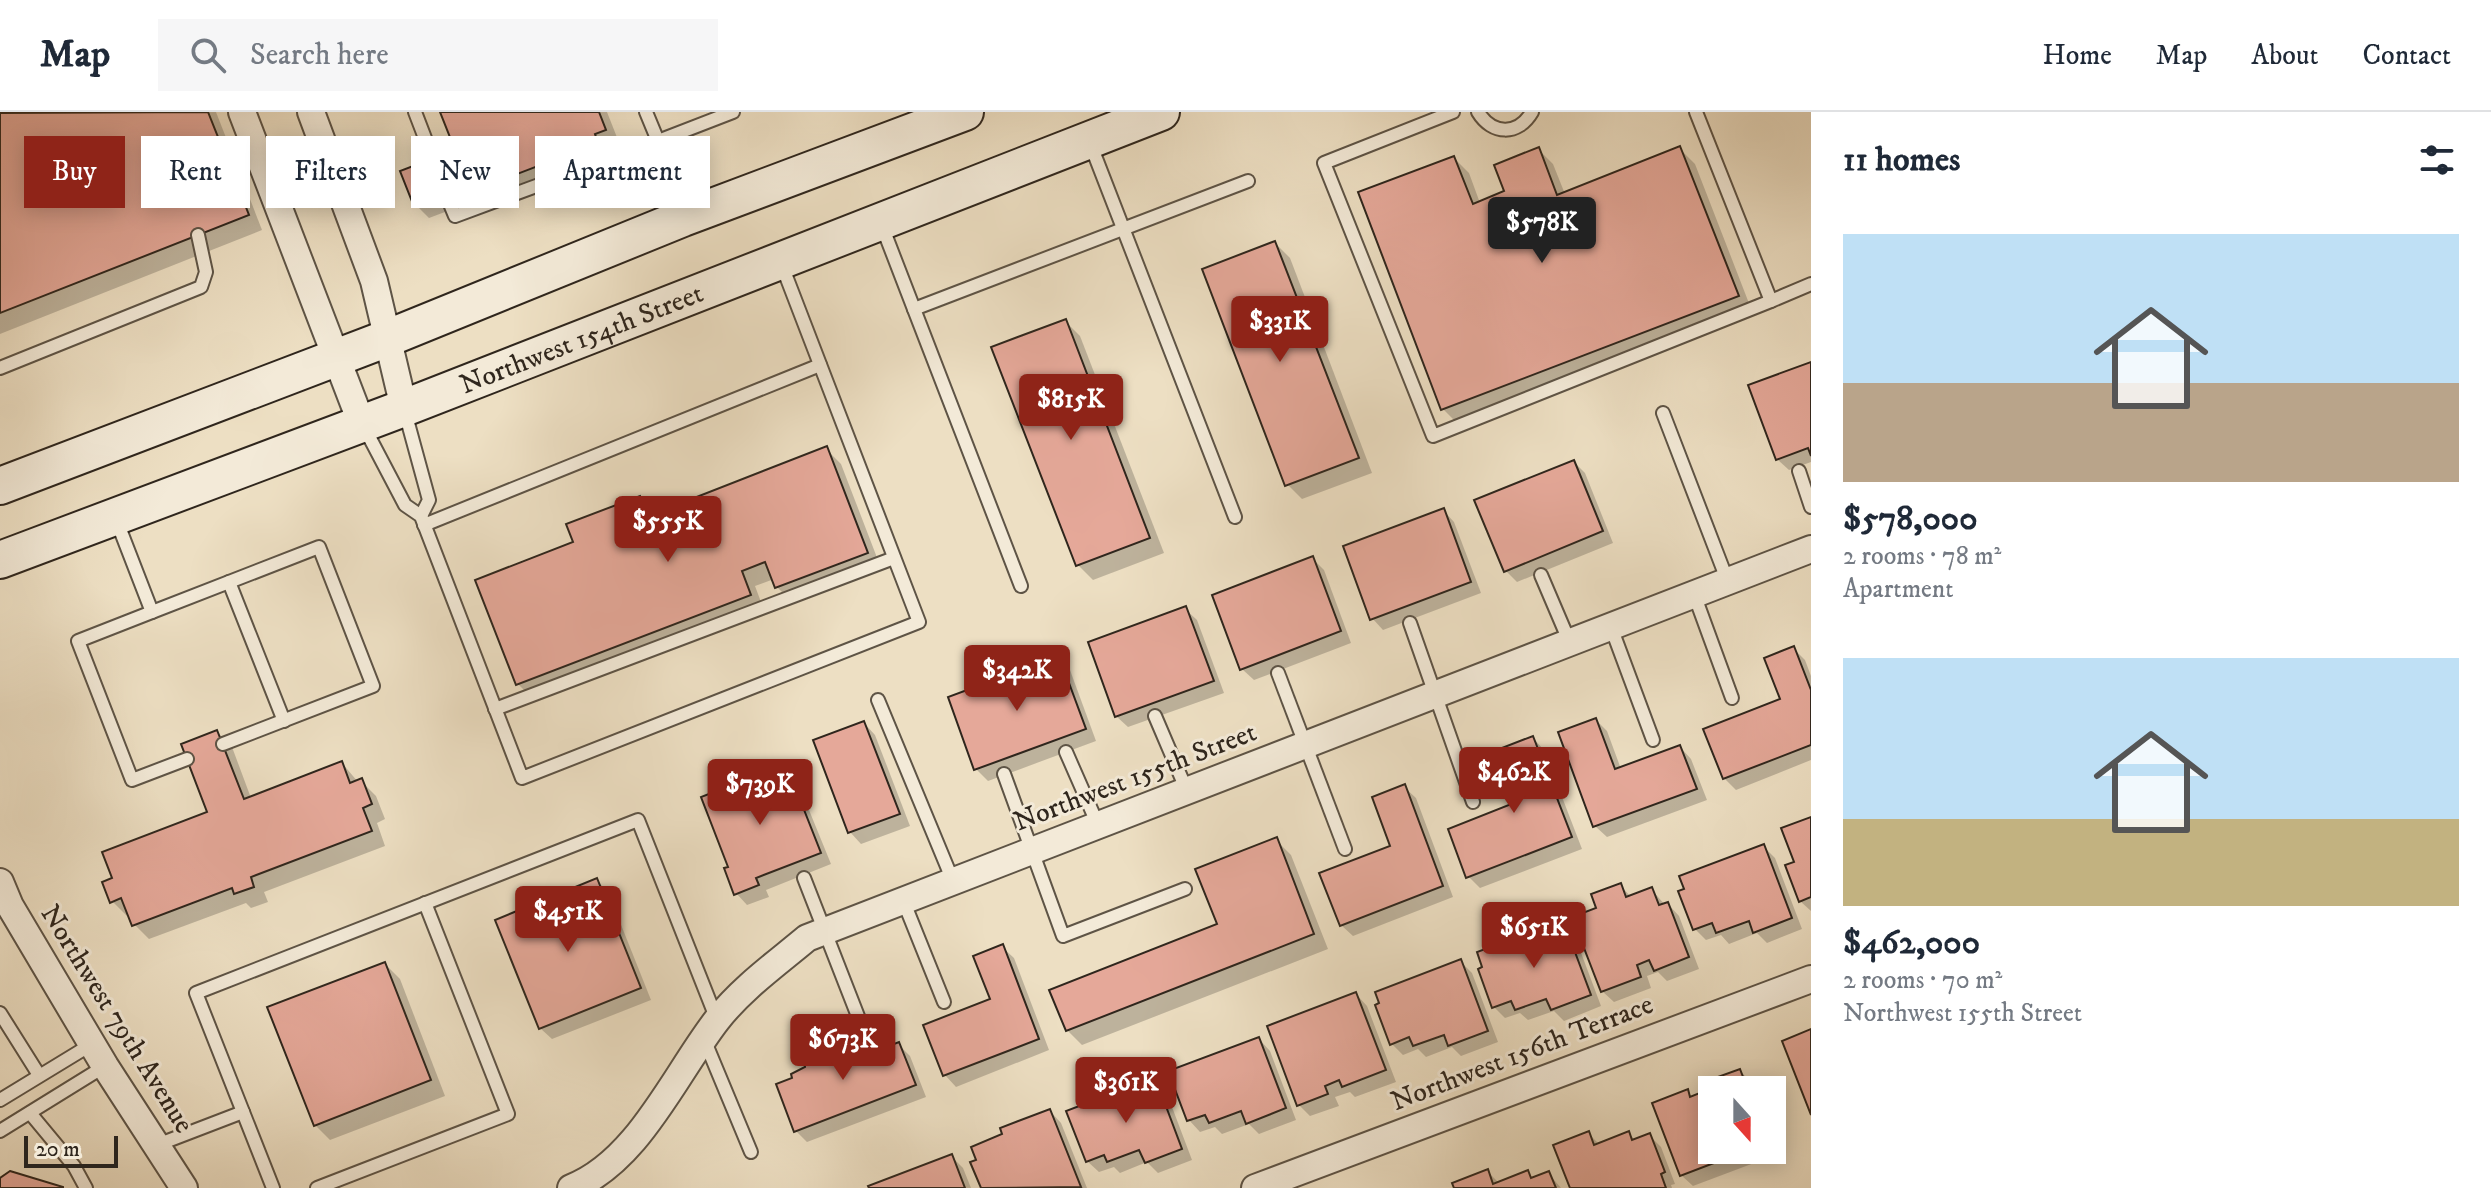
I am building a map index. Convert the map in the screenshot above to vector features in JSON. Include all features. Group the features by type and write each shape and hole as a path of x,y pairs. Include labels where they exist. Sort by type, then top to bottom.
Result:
{"main road":[{"path":"0,486 388,338 683,218 965,112"},
{"name":"Northwest 154th Street","path":"0,560 404,408 1161,112"}],"street":[{"path":"242,112 361,422"},
{"path":"311,112 374,281 404,408"},
{"name":"Northwest 155th Street","path":"571,1188 630,1148 710,1030 751,984 807,938 1811,549"},
{"name":"Northwest 79th Avenue","path":"0,882 10,906 98,1055 184,1188"},
{"name":"Northwest 156th Terrace","path":"1255,1188 1811,979"}],"lane":[{"path":"415,112 424,136"},
{"path":"646,112 656,136"},
{"path":"671,136 733,112"},
{"path":"1453,112 1324,163 1433,436 1811,284"},
{"path":"1478,112 1485,123 1506,131 1517,128 1532,112"},
{"path":"1696,112 1771,301"},
{"path":"1089,140 1235,517"},
{"path":"914,309 1248,181"},
{"path":"452,208 455,216 477,208"},
{"path":"680,208 683,218"},
{"path":"881,221 1021,586"},
{"path":"0,368 201,287 206,272 198,235"},
{"path":"361,422 405,505 422,521 522,778 919,622 780,260"},
{"path":"422,521 820,365"},
{"path":"404,408 429,500 422,521"},
{"path":"1663,413 1728,582"},
{"path":"1799,471 1811,507"},
{"path":"115,516 152,612"},
{"path":"187,759 132,780 78,641 319,547 373,686 223,744"},
{"path":"495,709 894,558"},
{"path":"1541,575 1570,643"},
{"path":"229,582 284,721"},
{"path":"1694,594 1732,698"},
{"path":"1410,623 1473,802"},
{"path":"1611,627 1653,740"},
{"path":"1278,673 1345,849"},
{"path":"878,700 953,881"},
{"path":"1155,716 1187,791"},
{"path":"1066,752 1098,825"},
{"path":"1004,774 1063,936 1185,889"},
{"path":"273,1188 196,993 638,820 751,1152"},
{"path":"804,878 861,1024"},
{"path":"903,900 944,1002"},
{"path":"317,1188 508,1114 425,903"},
{"path":"0,1013 39,1075"},
{"path":"0,1100 39,1075 98,1055"},
{"path":"0,1131 30,1113 98,1055"},
{"path":"157,1145 243,1112"},
{"path":"30,1113 74,1166 86,1188"}],"building":[{"path":"208,112 218,136 141,136 141,208 246,208 249,215 0,313 0,113"},
{"path":"440,112 599,112 606,130 596,136 535,136 535,167 519,173 519,136 449,136"},
{"path":"1680,146 1739,296 1441,410 1358,192 1454,156 1473,204 1504,191 1494,165 1539,147 1557,195"},
{"path":"411,167 411,199 400,171"},
{"path":"1275,241 1359,458 1285,486 1202,269"},
{"path":"1066,319 1150,538 1076,566 991,347"},
{"path":"1811,362 1811,456 1808,448 1776,460 1748,385"},
{"path":"827,446 868,553 775,588 765,562 742,571 751,595 516,685 475,580 573,542 566,524 640,496 648,516"},
{"path":"1574,460 1603,531 1504,572 1474,500"},
{"path":"1444,508 1471,582 1370,620 1343,546"},
{"path":"1313,556 1341,631 1240,670 1212,595"},
{"path":"1186,606 1214,681 1115,717 1088,642"},
{"path":"1794,646 1811,690 1811,745 1723,779 1703,729 1780,699 1764,658"},
{"path":"1059,656 1086,729 974,770 948,697"},
{"path":"1596,718 1615,769 1680,745 1697,789 1593,827 1558,732"},
{"path":"864,721 900,814 848,833 813,740"},
{"path":"217,730 244,799 342,761 350,783 362,778 372,804 363,808 372,831 251,877 254,887 234,894 232,888 132,926 121,898 110,903 102,882 112,878 102,852 207,812 181,744"},
{"path":"1533,736 1572,837 1466,878 1448,829 1514,803 1494,751"},
{"path":"786,764 821,853 756,878 759,885 734,895 724,868 728,867 701,797"},
{"path":"1405,784 1443,886 1340,926 1319,873 1390,846 1372,797"},
{"path":"1811,817 1811,897 1799,902 1785,865 1794,862 1781,828"},
{"path":"1277,837 1314,934 1066,1031 1049,990 1217,924 1195,869"},
{"path":"1764,844 1792,918 1753,933 1749,921 1716,933 1712,923 1693,930 1678,891 1684,889 1679,876"},
{"path":"597,878 641,988 539,1029 495,920"},
{"path":"1621,883 1626,897 1652,887 1659,905 1668,902 1689,957 1654,971 1649,960 1637,965 1641,977 1601,992 1572,917 1596,908 1591,894"},
{"path":"1563,920 1591,995 1551,1010 1546,999 1515,1010 1511,1001 1492,1008 1478,969 1482,967 1477,952"},
{"path":"1003,944 1039,1039 943,1076 923,1025 990,999 973,956"},
{"path":"1461,959 1488,1031 1448,1046 1444,1035 1413,1046 1409,1037 1390,1045 1375,1005 1379,1003 1375,992"},
{"path":"385,962 431,1080 314,1126 267,1007"},
{"path":"1356,992 1386,1070 1342,1087 1339,1080 1325,1086 1328,1094 1297,1106 1267,1026"},
{"path":"1811,1029 1811,1115 1782,1041"},
{"path":"1259,1037 1286,1108 1246,1124 1241,1111 1209,1123 1205,1115 1187,1121 1168,1071"},
{"path":"886,1038 889,1046 899,1042 916,1085 794,1132 776,1084 792,1078 791,1074 805,1067 804,1054 810,1047 821,1043 830,1047 836,1057"},
{"path":"1740,1069 1743,1076 1720,1076"},
{"path":"1155,1077 1182,1149 1145,1163 1139,1150 1107,1162 1104,1155 1086,1162 1066,1111"},
{"path":"1688,1089 1690,1097 1698,1094 1698,1164 1711,1164 1680,1176 1652,1103"},
{"path":"1050,1109 1081,1187 981,1188 970,1162 976,1160 971,1147 1002,1134 1000,1128"},
{"path":"1589,1131 1594,1145 1629,1131 1632,1140 1650,1133 1665,1172 1661,1174 1666,1188 1570,1188 1553,1145"},
{"path":"952,1154 965,1188 868,1186"},
{"path":"1488,1169 1493,1184 1528,1170 1531,1178 1549,1171 1556,1188 1454,1188 1452,1183"},
{"path":"10,1171 63,1188 0,1188 0,1178"}]}
